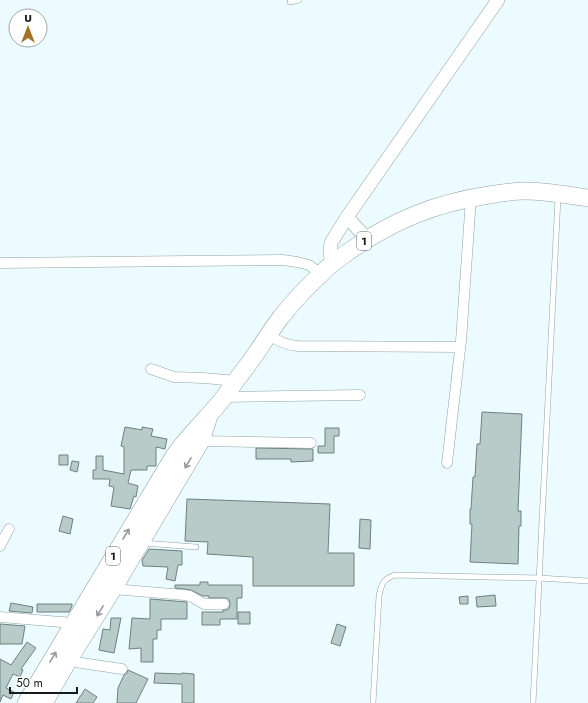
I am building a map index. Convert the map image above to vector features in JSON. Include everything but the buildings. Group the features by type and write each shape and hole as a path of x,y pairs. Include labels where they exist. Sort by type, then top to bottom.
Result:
{"highway":[{"name":"1","path":"26,703 174,456 191,434 210,415 282,316 327,268 385,228 431,208 471,198 523,191 588,198"},
{"name":"1","path":"44,703 201,441 210,415"}],"street":[{"path":"0,263 283,260 327,268 331,243 347,217 498,0"},
{"path":"447,463 460,346 471,198"},
{"path":"347,217 367,239"},
{"path":"268,334 281,343 293,346 460,346"},
{"path":"151,369 174,377 236,380"},
{"path":"223,398 360,395"},
{"path":"201,441 311,443"},
{"path":"0,546 9,529"},
{"path":"113,588 184,595 190,596 204,604 224,604"},
{"path":"0,617 73,623"},
{"path":"68,661 122,669"}],"lane":[{"path":"290,2 299,0"},
{"path":"533,703 558,194"},
{"path":"140,543 196,547"},
{"path":"373,703 379,596 382,584 386,578 395,575 539,578 588,581"}]}
